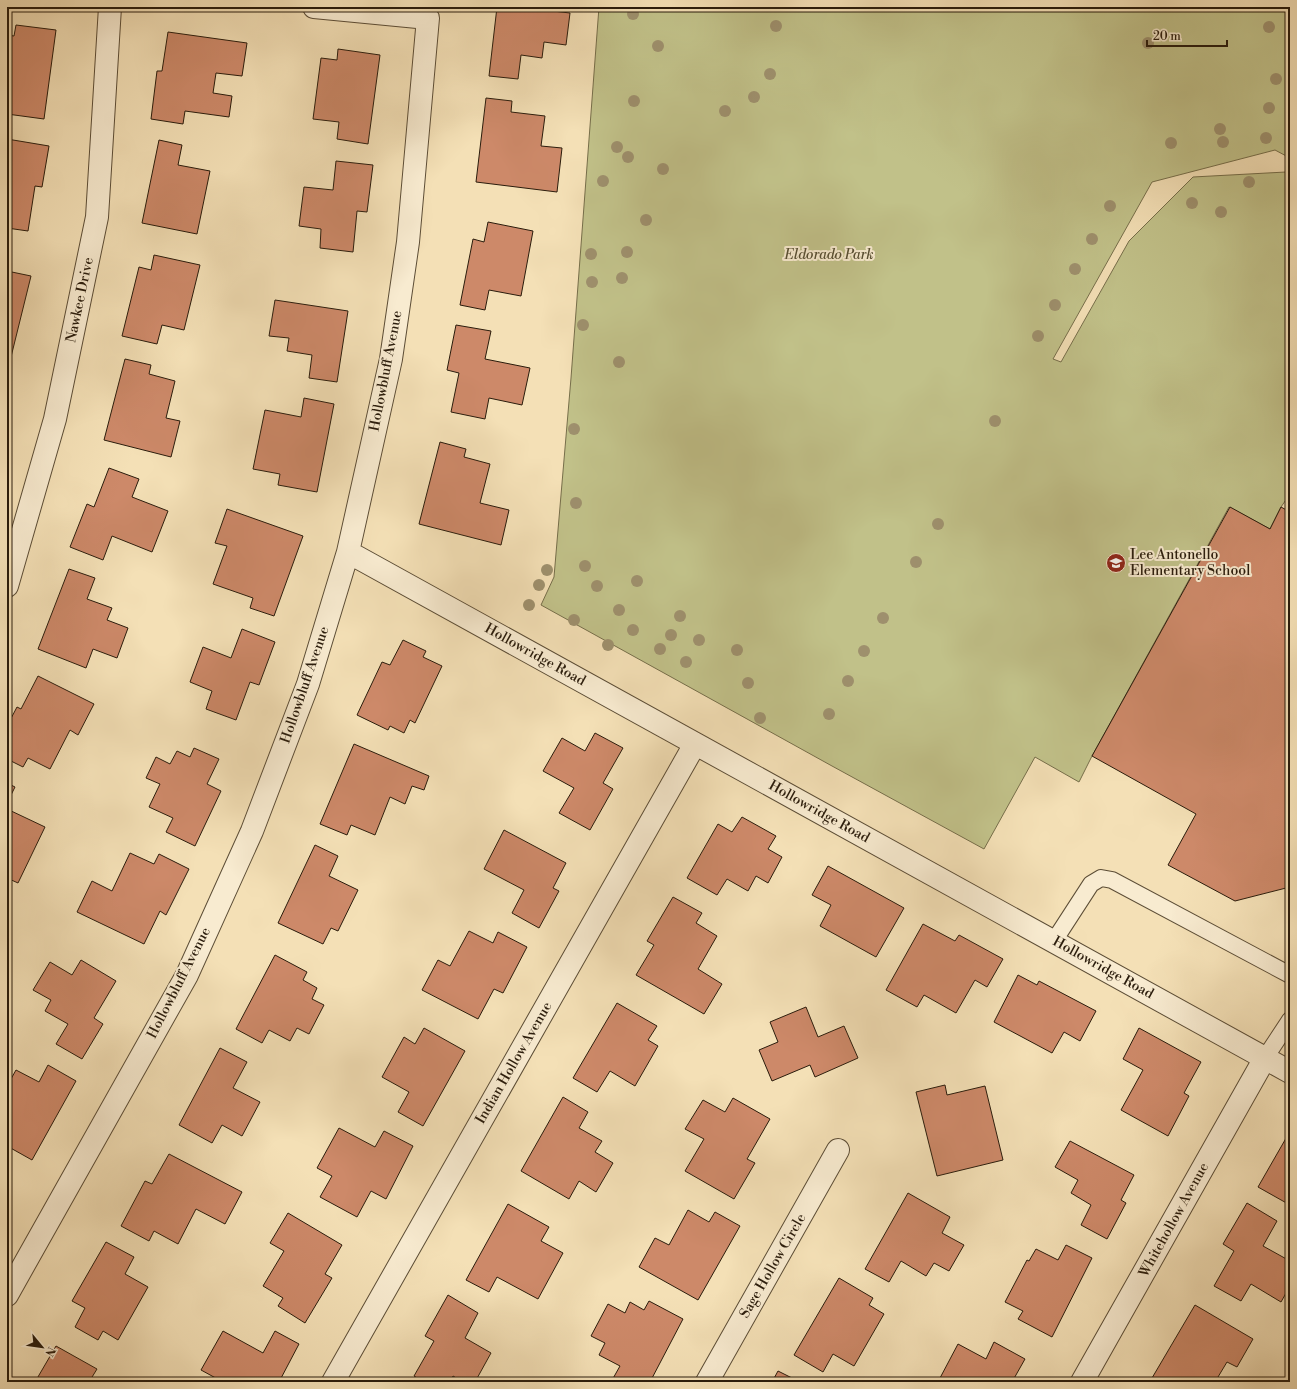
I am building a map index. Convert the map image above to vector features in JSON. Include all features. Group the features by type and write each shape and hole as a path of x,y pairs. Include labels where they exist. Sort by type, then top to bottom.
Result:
{"street":[{"name":"Nawkee Drive","path":"7,586 55,419 97,217 110,7"},
{"name":"Hollowbluff Avenue","path":"7,1295 187,975 255,824 308,684 348,552 391,359 408,242 428,18 314,7"},
{"name":"Hollowridge Road","path":"348,552 1290,1072"},
{"name":"Indian Hollow Avenue","path":"333,1382 695,744"},
{"name":"Whitehollow Avenue","path":"1082,1382 1265,1058"},
{"name":"Sage Hollow Circle","path":"707,1382 838,1150"}],"lane":[{"path":"1054,941 1091,884 1101,878 1112,880 1290,975"},
{"path":"1265,1058 1290,1020"}],"green space":[{"name":"Eldorado Park","path":"599,7 1290,7 1290,158 1275,150 1152,182 1053,359 1061,362 1129,241 1193,177 1286,172 1290,174 1290,494 1281,507 1270,529 1229,507 1079,782 1035,757 984,849 541,605 554,577 571,378"}],"building":[{"path":"497,7 544,7 544,10 570,13 566,45 544,42 542,58 521,55 518,79 489,76"},
{"path":"16,25 56,30 44,119 7,114 7,35 14,36"},
{"path":"168,32 247,43 242,76 216,73 213,93 232,96 229,117 185,111 183,124 151,119 157,71 162,71"},
{"path":"338,49 380,55 368,144 337,139 339,122 313,119 321,58 337,60"},
{"path":"486,98 512,101 511,112 545,116 541,146 562,148 557,192 476,182"},
{"path":"7,139 49,146 42,187 35,186 28,231 7,228"},
{"path":"159,140 182,145 178,165 210,171 197,234 142,223"},
{"path":"336,161 373,165 367,212 357,211 353,252 320,248 321,229 299,226 304,187 333,190"},
{"path":"488,222 533,231 521,296 489,290 485,310 460,305 473,239 484,242"},
{"path":"154,255 200,265 184,330 162,325 157,344 122,336 139,267 151,270"},
{"path":"7,271 31,276 10,361 7,360"},
{"path":"275,300 348,311 337,382 309,378 312,355 287,351 289,338 269,336"},
{"path":"456,325 491,331 485,359 530,368 522,405 489,398 485,419 451,412 459,373 447,370"},
{"path":"125,359 151,365 149,374 175,381 166,418 180,421 171,457 104,440"},
{"path":"304,398 334,404 317,492 278,485 280,474 253,469 265,410 301,417"},
{"path":"440,442 466,449 464,457 490,464 480,503 509,510 501,545 419,524"},
{"path":"109,468 139,479 132,497 168,511 152,552 112,536 103,560 70,547 87,504 94,507"},
{"path":"1230,507 1270,529 1281,507 1290,512 1290,887 1235,901 1168,865 1196,814 1092,756"},
{"path":"227,509 303,536 274,616 250,608 253,598 213,584 227,546 215,543"},
{"path":"69,569 95,578 87,599 112,608 107,620 128,628 117,658 93,649 86,668 38,649"},
{"path":"242,629 275,642 259,685 250,682 236,720 206,709 212,691 190,682 203,647 231,658"},
{"path":"403,640 426,651 423,657 442,666 415,723 410,720 404,733 390,726 388,730 357,715 382,662 390,665"},
{"path":"38,676 94,704 78,735 70,730 50,769 28,758 23,767 7,759 7,726 17,707 21,709"},
{"path":"595,733 623,748 603,783 613,789 590,830 559,813 574,788 543,771 562,738 585,751"},
{"path":"354,744 429,776 424,790 412,786 405,804 390,797 375,835 351,825 347,835 320,824"},
{"path":"194,748 219,759 207,784 221,791 195,846 166,832 173,818 149,807 160,784 146,778 156,757 170,764 177,751 190,757"},
{"path":"7,783 15,787 7,803"},
{"path":"7,809 45,827 18,883 7,878"},
{"path":"742,817 776,836 768,849 782,857 768,883 756,876 748,891 727,879 717,895 687,878 718,824 732,832"},
{"path":"504,830 566,863 553,888 559,891 539,928 512,913 524,890 484,869"},
{"path":"315,845 338,856 329,876 358,890 338,931 331,928 323,944 278,923"},
{"path":"130,853 154,864 159,854 189,869 166,915 160,911 144,944 77,912 92,881 112,891"},
{"path":"828,866 904,908 876,957 820,926 831,905 812,895"},
{"path":"673,897 702,913 696,923 717,936 698,969 722,984 704,1014 636,975 654,945 647,941"},
{"path":"923,924 955,941 959,935 1003,959 987,987 975,980 956,1013 924,995 917,1007 886,990"},
{"path":"469,931 493,943 498,932 527,947 503,993 494,989 478,1019 422,990 438,960 450,966"},
{"path":"275,955 307,972 303,980 317,988 312,999 324,1005 309,1034 297,1028 290,1041 269,1030 262,1043 236,1029"},
{"path":"81,960 116,981 94,1018 103,1024 82,1059 56,1044 68,1024 45,1011 51,1000 33,990 50,962 72,975"},
{"path":"1018,975 1037,985 1039,981 1096,1011 1080,1041 1064,1032 1052,1053 994,1022"},
{"path":"617,1003 657,1026 648,1040 658,1046 635,1086 610,1071 597,1092 573,1078"},
{"path":"806,1007 818,1037 844,1026 858,1058 815,1077 810,1065 772,1081 759,1050 778,1042 770,1022"},
{"path":"424,1028 465,1051 423,1126 398,1112 409,1092 382,1077 404,1037 415,1044"},
{"path":"1139,1028 1201,1062 1184,1093 1189,1096 1168,1136 1121,1110 1143,1070 1123,1059"},
{"path":"220,1048 247,1062 233,1088 260,1102 242,1136 222,1125 212,1143 179,1125"},
{"path":"48,1065 76,1081 32,1160 7,1146 7,1086 16,1070 39,1082"},
{"path":"945,1085 947,1095 985,1086 1003,1160 937,1176 916,1092"},
{"path":"563,1097 588,1112 579,1128 602,1141 595,1152 613,1163 596,1192 579,1181 569,1199 521,1171"},
{"path":"733,1098 770,1119 747,1159 755,1163 734,1199 685,1171 704,1139 685,1129 703,1100 725,1112"},
{"path":"339,1128 375,1147 384,1131 413,1146 386,1199 371,1191 357,1217 320,1197 332,1176 317,1168"},
{"path":"1290,1133 1290,1205 1258,1187"},
{"path":"1070,1141 1134,1175 1121,1200 1126,1203 1107,1239 1081,1225 1091,1205 1071,1193 1078,1180 1055,1167"},
{"path":"169,1154 242,1192 225,1224 196,1209 178,1244 154,1231 149,1241 121,1226 145,1181 152,1184"},
{"path":"908,1193 950,1217 942,1233 964,1245 949,1271 934,1263 926,1276 901,1261 889,1282 865,1269"},
{"path":"1247,1203 1277,1221 1263,1246 1290,1261 1290,1286 1281,1302 1251,1284 1241,1301 1214,1286 1234,1251 1223,1244"},
{"path":"508,1204 549,1227 541,1241 563,1253 538,1299 497,1277 489,1292 466,1280"},
{"path":"688,1210 709,1222 715,1212 740,1226 698,1300 639,1267 655,1238 669,1245"},
{"path":"288,1213 342,1245 325,1274 332,1278 305,1323 278,1306 283,1298 263,1286 284,1251 270,1243"},
{"path":"106,1242 134,1257 125,1274 148,1287 118,1340 103,1331 98,1340 75,1327 85,1308 72,1301"},
{"path":"1066,1245 1092,1258 1052,1337 1018,1319 1023,1311 1005,1302 1027,1260 1029,1261 1036,1249 1058,1260"},
{"path":"839,1278 873,1298 869,1305 884,1314 854,1366 833,1354 823,1372 794,1355"},
{"path":"448,1295 478,1313 465,1338 491,1353 475,1382 463,1382 453,1376 450,1382 424,1382 414,1376 434,1341 425,1336"},
{"path":"649,1301 683,1319 650,1382 611,1382 620,1366 599,1355 605,1343 591,1336 608,1304 625,1313 630,1302 644,1310"},
{"path":"1195,1305 1253,1339 1237,1367 1227,1362 1215,1382 1159,1382 1152,1378"},
{"path":"223,1331 263,1353 275,1331 299,1344 279,1382 223,1382 201,1370"},
{"path":"994,1342 1025,1359 1012,1382 947,1382 940,1378 958,1344 986,1359"},
{"path":"56,1346 97,1369 89,1382 35,1382"},
{"path":"778,1371 800,1382 772,1382"}],"place":[{"name":"Lee Antonello Elementary School","path":"1116,563"}]}
